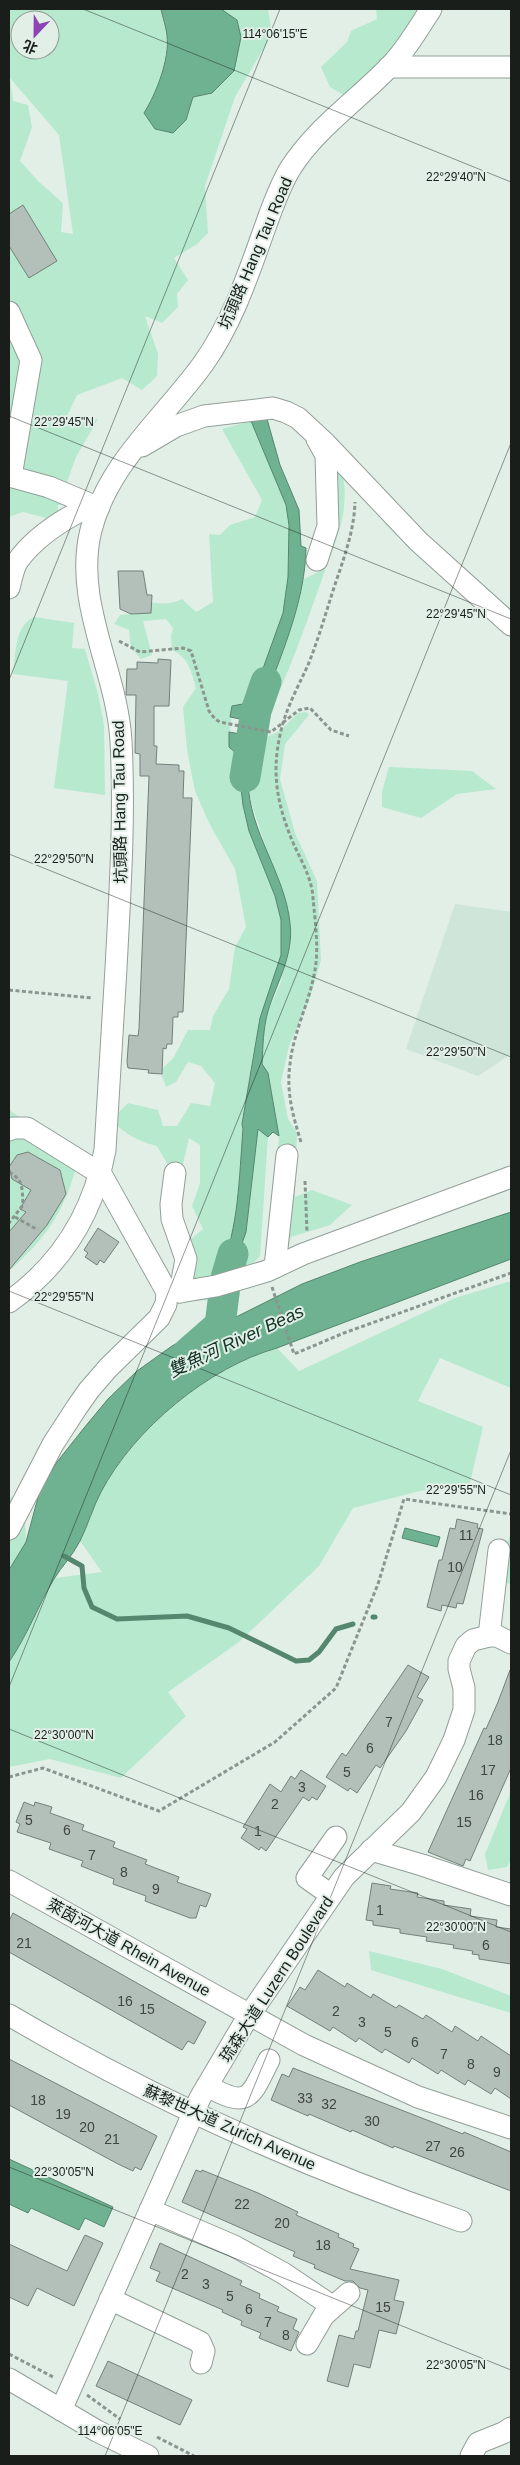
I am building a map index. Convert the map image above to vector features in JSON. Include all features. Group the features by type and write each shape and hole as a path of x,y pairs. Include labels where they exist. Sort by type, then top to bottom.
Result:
{"street":[{"name":"坑頭路 Hang Tau Road","path":"9,1302 42,1273 72,1237 86,1214 100,1174 106,1143 123,852 121,738 118,714 108,665 94,622 88,578 91,532 96,506 133,451 195,375 215,345 242,290 276,197 290,169 313,138 389,67 406,47 431,9"},
{"path":"389,67 511,67"},
{"path":"9,312 31,360 10,476 50,487 96,506"},
{"path":"133,451 176,426 204,416 273,408 298,418 418,541 511,625"},
{"path":"314,433 326,455 328,476 328,526 317,560"},
{"path":"9,588 17,563 43,535 73,515 96,506"},
{"path":"9,1130 13,1128 26,1128 100,1174 173,1291"},
{"path":"273,1273 295,1153"},
{"path":"9,1529 53,1444 77,1407 108,1368 159,1318 173,1291 186,1259 172,1219 171,1204 175,1174"},
{"path":"173,1291 216,1286 273,1273 303,1254 511,1177"},
{"path":"499,1550 488,1636 497,1636 511,1643"},
{"name":"琉森大道 Luzern Boulevard","path":"61,2410 207,2086 249,2015 344,1877 411,1812 436,1777 454,1740 464,1710 464,1688 459,1669 462,1652 473,1640 488,1636"},
{"path":"331,1895 307,1878 336,1837"},
{"path":"371,1850 511,1895"},
{"name":"萊茵河大道 Rhein Avenue","path":"9,1881 304,2045 418,2097 511,2128"},
{"name":"蘇黎世大道 Zurich Avenue","path":"9,2014 83,2057 194,2113 317,2167 461,2221"},
{"path":"207,2086 238,2100 249,2096 270,2060"},
{"path":"150,2210 234,2246 283,2274 332,2306"},
{"path":"307,2344 318,2324 332,2306 350,2293"},
{"path":"110,2300 200,2342 204,2351 201,2363"},
{"path":"9,2379 61,2410 148,2456"},
{"path":"471,2456 478,2443 504,2434 511,2428"}],"path":[{"path":"295,1153 288,1082 290,1062 316,968 313,897 312,883 288,830 274,781 285,715 309,662 348,546 354,521 354,495"},
{"path":"119,641 140,652 183,648 191,651 209,710 220,722 271,732 300,710 310,708 331,730 349,736"},
{"path":"9,990 92,998"},
{"path":"9,1172 18,1177 22,1182 24,1205 9,1224"},
{"path":"303,1254 307,1236 305,1179"},
{"path":"15,1217 38,1230"},
{"path":"273,1273 294,1354 344,1332 511,1273"},
{"path":"9,1777 43,1768 159,1811 274,1742 336,1688 378,1584 404,1499 511,1514"},
{"path":"9,2354 73,2383 94,2398 104,2409 127,2422"},
{"path":"152,2435 194,2456"}],"shaded area":[{"path":"9,9 161,9 167,35 165,59 157,87 144,113 186,120 193,97 212,93 237,20 221,9 268,9 272,34 235,97 205,186 208,233 197,244 174,258 188,280 177,294 178,307 162,323 145,316 158,354 157,376 142,390 122,378 77,395 62,427 98,419 76,457 67,482 74,488 67,505 58,505 58,521 23,512 9,517","holes":["10,78 59,135 73,234 61,232 63,203 38,181 20,161 32,127 28,105 13,101"]},
{"path":"376,9 427,9 354,101 330,87 321,67 347,42 351,31 377,19"},
{"path":"251,421 286,505 289,525 288,577 279,629 250,704 232,706 229,747 237,754 243,805 249,831 275,896 281,920 281,953 242,1124 238,1195 231,1240 217,1281 207,1300 196,1301 184,1277 183,1246 203,1229 192,1206 200,1183 200,1145 189,1138 183,1164 169,1167 157,1146 132,1136 111,1120 128,1103 158,1110 163,1126 177,1126 191,1103 210,1106 215,1083 201,1066 188,1062 176,1082 166,1087 160,1071 174,1057 188,1030 210,1030 213,1016 229,989 235,947 246,927 235,869 209,823 195,791 187,750 183,707 196,688 186,661 172,650 171,636 173,628 166,619 143,621 152,655 141,659 131,648 129,630 114,624 120,615 136,613 141,601 167,603 182,599 196,612 213,602 209,534 220,535 230,525 255,517 262,500 222,429"},
{"path":"334,469 343,476 345,490 340,529 298,646 270,711 264,705 304,579 320,571 331,546"},
{"path":"34,617 74,623 72,648 85,649 98,694 104,725 105,795 54,788 68,681 13,674 19,634 27,621"},
{"path":"306,712 309,715 285,744 280,779 295,833 317,881 321,960 310,998 289,1046 281,1082 288,1119 297,1133 295,1197 312,1190 352,1205 330,1225 291,1237 288,1249 282,1253 271,1242 279,1136 268,1073 262,1064 263,1027 281,982 291,925 251,802 248,780 254,755 258,754 264,738 280,731 298,713"},
{"path":"389,767 472,771 496,789 457,794 421,818 382,807 382,792"},
{"path":"455,904 511,912 511,1054 478,1076 406,1049"},
{"path":"9,1110 60,1144 76,1167 59,1212 51,1225 33,1248 9,1271"},
{"path":"258,1129 268,1137 260,1256 248,1269 237,1271 239,1252 246,1232"},
{"path":"511,1281 511,1388 440,1358 418,1401 483,1427 470,1483 420,1491 353,1508 319,1566 239,1642 168,1692 186,1716 121,1778 50,1759 9,1767 9,1662 19,1647 55,1578 102,1572 80,1541 101,1492 115,1469 132,1446 153,1424 200,1386 225,1370 251,1357 277,1348 299,1371 455,1298"},
{"path":"9,1497 24,1501 26,1542 9,1570"},
{"path":"511,1532 511,1584 504,1582 502,1558"},
{"path":"511,1791 511,1860 507,1867 488,1870 485,1854"},
{"path":"369,1951 442,1969 511,1996 511,2013 371,1970"}],"water":[{"path":"161,9 221,9 237,20 241,37 234,71 212,93 193,97 186,120 173,133 155,129 144,113 157,86 166,55 167,35"},
{"path":"267,419 280,465 299,510 301,546 306,548 305,567 298,605 266,696 264,705 270,711 266,724 230,717 232,706 248,703 252,699 283,613 288,577 289,525 286,505 251,421"},
{"path":"229,732 264,738 261,753 255,755 249,771 250,800 254,818 287,905 291,935 284,968 268,1011 263,1044 262,1064 268,1073 279,1136 273,1132 268,1137 258,1129 246,1232 239,1252 237,1271 220,1271 235,1220 242,1124 260,1018 281,955 281,920 275,896 249,831 243,805 237,754 229,747"},
{"name":"雙魚河 River Beas","path":"511,1212 511,1259 251,1357 200,1385 153,1424 115,1469 101,1492 80,1541 54,1579 9,1662 9,1570 26,1542 40,1490 57,1462 84,1428 108,1399 137,1371 172,1346 198,1332 220,1325 302,1284 360,1262"},
{"path":"405,1528 440,1537 437,1547 402,1538"},
{"path":"9,2159 113,2207 104,2227 85,2218 79,2230 31,2208 28,2213 9,2204"}],"building":[{"path":"23,205 57,261 29,278 9,246 9,214"},
{"path":"118,571 143,571 147,595 152,595 151,613 131,614 120,609"},
{"path":"158,659 171,660 169,706 154,706 154,746 157,746 156,764 179,765 179,771 184,771 183,798 192,798 183,1012 178,1012 178,1017 173,1017 172,1044 167,1044 166,1049 163,1048 162,1074 148,1073 149,1070 128,1068 127,1062 129,1035 138,1036 139,1029 149,776 140,776 140,754 135,753 136,695 126,695 127,669 137,669 137,662 158,663"},
{"path":"28,1152 60,1170 66,1194 47,1225 9,1270 9,1232 26,1212 20,1209 31,1190 12,1179 9,1167 17,1155"},
{"path":"98,1228 119,1242 104,1263 100,1260 97,1265 85,1257 88,1253 84,1250"},
{"path":"457,1519 478,1524 477,1528 483,1529 463,1604 457,1603 456,1608 442,1605 441,1611 427,1607 439,1560 442,1560 450,1528 455,1529"},
{"path":"408,1665 429,1677 417,1697 423,1700 406,1731 380,1768 376,1765 357,1793 350,1788 348,1791 326,1777 342,1753 346,1756"},
{"path":"510,1670 511,1768 470,1861 466,1859 463,1866 428,1852 484,1728 486,1729"},
{"path":"301,1770 326,1786 317,1800 312,1797 309,1801 303,1797 266,1851 261,1847 259,1850 241,1838 247,1829 243,1827 270,1784 281,1792 291,1776 295,1779"},
{"path":"24,1802 34,1806 35,1802 52,1807 50,1813 84,1825 82,1830 115,1842 113,1847 147,1860 145,1864 179,1877 177,1882 211,1894 206,1907 200,1905 196,1918 190,1918 145,1901 146,1896 113,1884 114,1879 81,1866 83,1861 49,1849 51,1843 17,1832 20,1824 16,1822"},
{"path":"372,1883 391,1886 390,1889 418,1893 417,1897 444,1901 444,1905 471,1909 470,1916 497,1920 496,1927 511,1929 511,1964 479,1959 479,1955 472,1954 473,1951 453,1948 454,1945 426,1941 427,1937 400,1933 400,1929 373,1925 373,1921 366,1920"},
{"path":"13,1913 206,2022 194,2044 188,2041 182,2050 9,1952 9,1921"},
{"path":"318,1970 345,1987 347,1983 371,1998 373,1994 396,2008 399,2005 423,2019 426,2015 452,2032 455,2026 478,2041 481,2036 511,2056 511,2099 495,2088 491,2094 468,2080 465,2085 441,2070 438,2074 412,2058 409,2063 385,2049 382,2053 359,2038 356,2042 333,2027 330,2031 287,2006 300,1987 305,1990"},
{"path":"9,2059 157,2136 141,2170 135,2167 133,2171 118,2164 9,2105"},
{"path":"293,2068 463,2134 464,2132 511,2152 511,2191 394,2146 393,2148 352,2130 351,2132 309,2114 308,2116 271,2100 282,2074 289,2077"},
{"path":"196,2170 201,2172 202,2170 258,2193 298,2212 296,2215 339,2234 338,2237 354,2244 353,2247 359,2249 350,2269 399,2280 394,2300 404,2302 396,2334 379,2330 370,2368 354,2364 348,2387 327,2381 339,2335 354,2339 356,2331 358,2331 368,2290 360,2288 353,2281 345,2281 314,2268 315,2265 293,2256 295,2252 182,2202"},
{"path":"85,2235 103,2243 74,2306 37,2288 28,2306 9,2297 9,2244 67,2271"},
{"path":"160,2243 242,2281 240,2285 260,2294 259,2298 279,2307 277,2311 297,2319 293,2329 299,2332 291,2351 259,2338 261,2333 241,2325 242,2321 222,2312 223,2310 156,2281 160,2272 150,2268"},
{"path":"108,2361 192,2400 180,2425 96,2386"}],"waterway":[{"path":"245,777 256,711 266,682"},
{"name":"雙魚河 River Beas","path":"188,1353 220,1325 226,1278 233,1254"},
{"path":"64,1556 82,1566 84,1588 92,1607 117,1619 187,1616 229,1628 296,1661 309,1660 319,1652 336,1629 353,1624"}]}
